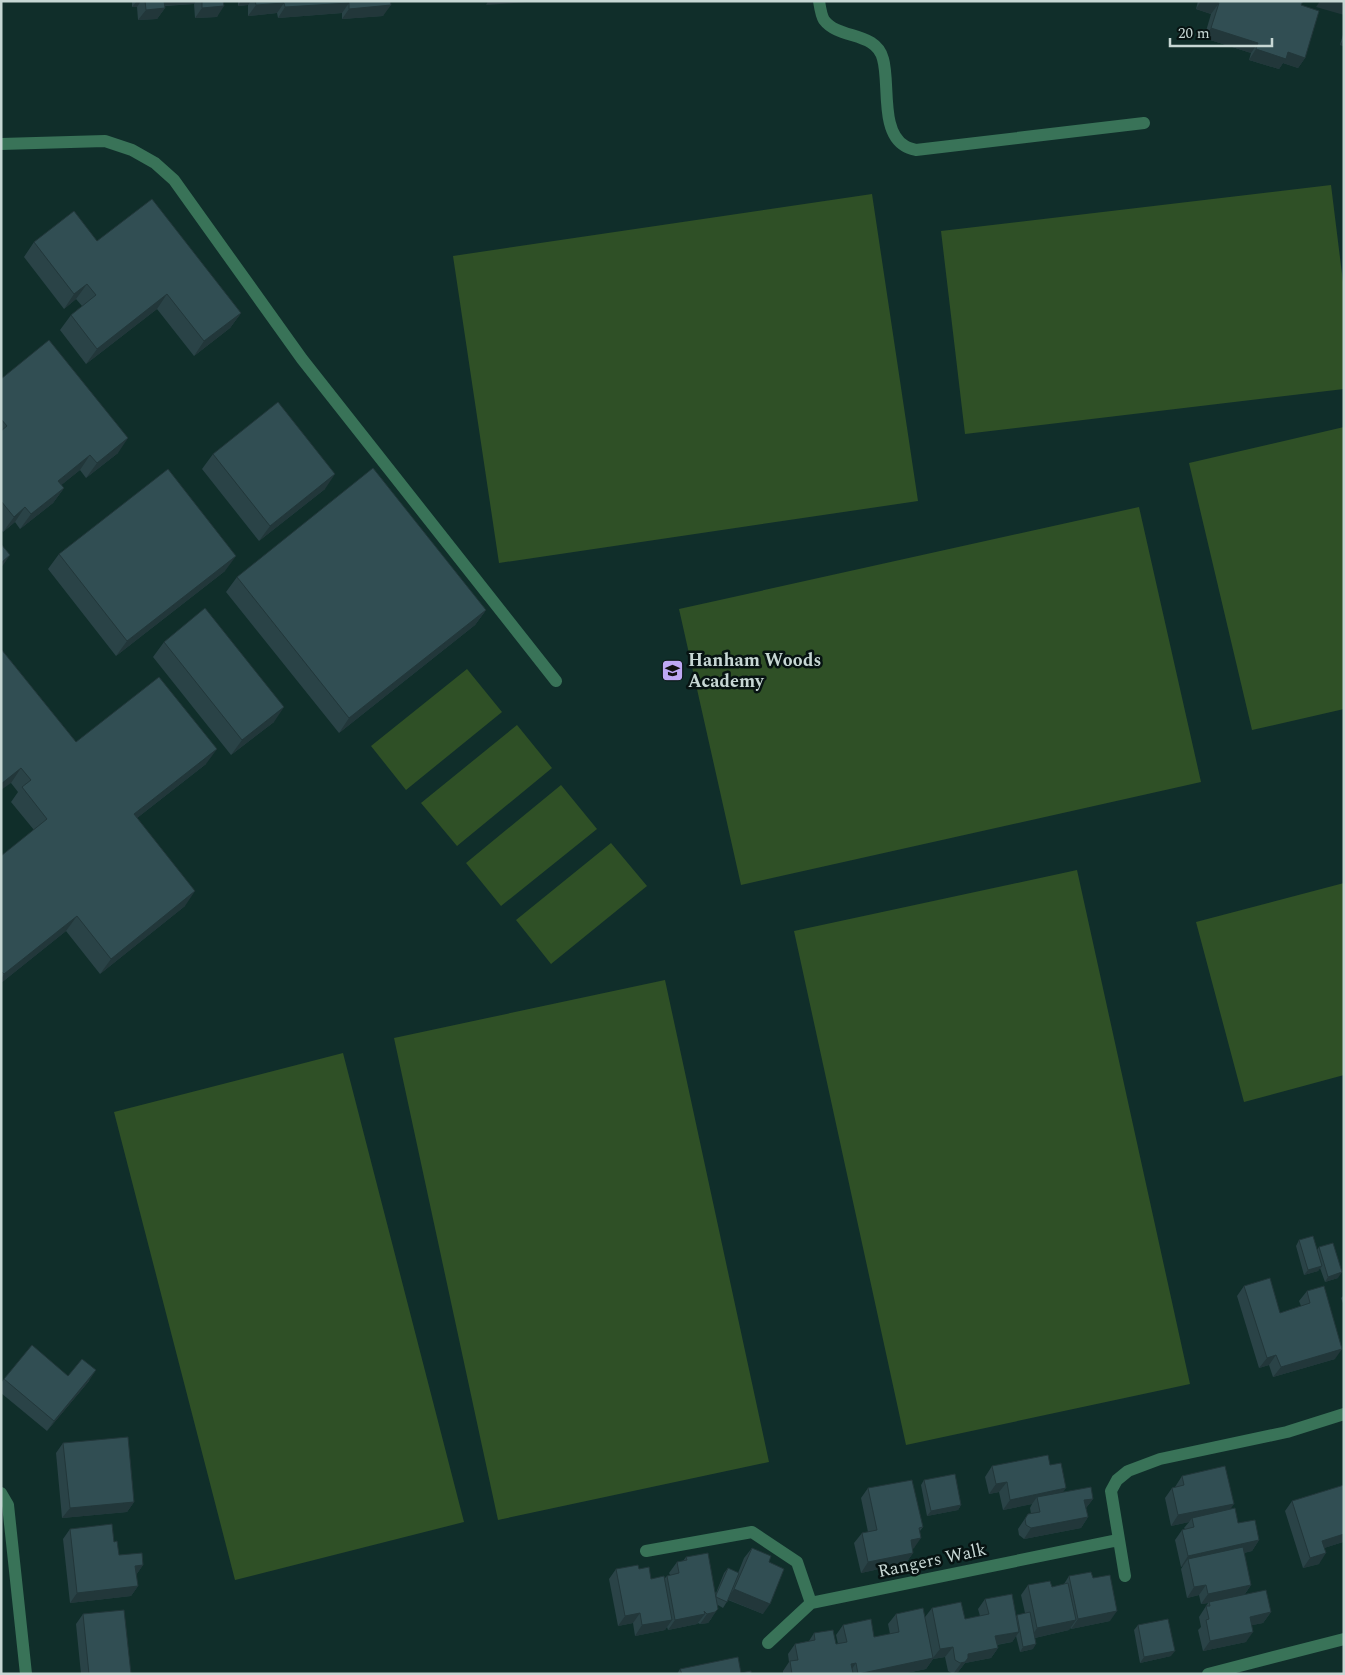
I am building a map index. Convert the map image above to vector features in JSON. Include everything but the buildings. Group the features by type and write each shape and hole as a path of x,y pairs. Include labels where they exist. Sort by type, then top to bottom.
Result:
{"street":[{"path":"818,1 823,18 828,23 842,31 866,39 875,45 883,58 889,120 894,136 904,146 916,150 1144,123"},
{"path":"1,144 105,142 132,150 155,163 174,180 302,359 556,681"},
{"path":"1125,1576 1111,1491 1117,1480 1128,1471 1160,1459 1287,1432 1344,1414"},
{"path":"1,1493 8,1505 26,1674"},
{"path":"646,1551 752,1532 797,1562 811,1603 768,1643"},
{"name":"Rangers Walk","path":"811,1603 1118,1540"},
{"path":"1208,1674 1344,1639"}],"green space":[{"path":"1331,185 1344,290 1344,389 965,434 941,231"},
{"path":"872,194 918,501 499,563 453,256"},
{"path":"1344,427 1344,709 1252,730 1189,463"},
{"path":"1139,507 1201,782 741,885 679,609"},
{"path":"467,669 502,712 406,790 371,746"},
{"path":"517,725 552,768 457,846 421,803"},
{"path":"561,785 597,829 501,906 466,863"},
{"path":"611,843 647,886 551,964 516,920"},
{"path":"1077,870 1190,1384 906,1445 794,931"},
{"path":"1344,883 1344,1075 1244,1102 1196,922"},
{"path":"665,980 769,1462 498,1520 394,1038"},
{"path":"343,1053 464,1522 235,1580 114,1112"}],"place":[{"name":"Hanham Woods Academy","path":"672,670"}]}
